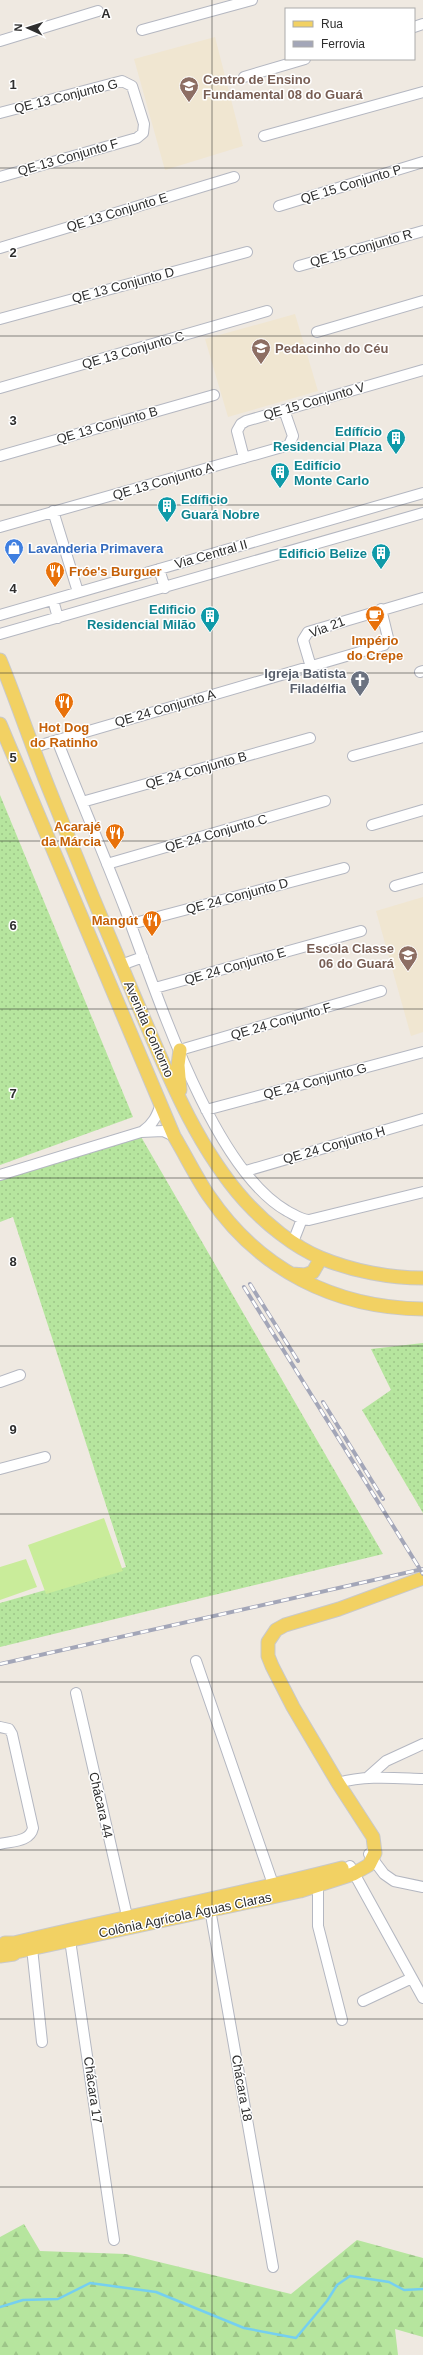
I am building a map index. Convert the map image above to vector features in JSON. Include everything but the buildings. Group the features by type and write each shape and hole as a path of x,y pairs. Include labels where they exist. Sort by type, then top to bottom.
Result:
{"main road":[{"name":"Avenida Contorno","path":"0,660 34,747 50,794 121,965 180,1098 198,1134 229,1181 245,1201 266,1221 293,1242 321,1258 372,1273 423,1278"},
{"name":"Avenida Contorno","path":"0,724 42,827 77,905 174,1136 210,1196 230,1222 247,1240 272,1263 290,1274 352,1300 375,1306 401,1309 423,1309"},
{"path":"33,804 46,802 50,794"},
{"path":"42,827 46,817 50,815 55,815 62,821"},
{"path":"77,905 82,894 93,896"},
{"path":"180,1050 178,1065 180,1098"},
{"path":"290,1274 310,1273 321,1258"},
{"path":"401,1309 423,1317"},
{"path":"352,1870 369,1865 375,1842 338,1784 293,1707 268,1656 268,1642 276,1630 284,1625 351,1605 423,1578"},
{"name":"Colônia Agrícola Águas Claras","path":"6,1949 127,1916 352,1870"},
{"name":"Colônia Agrícola Águas Claras","path":"6,1949 32,1948 300,1891 352,1870"}],"street":[{"path":"142,30 252,0"},
{"path":"0,41 98,11"},
{"path":"244,77 302,60"},
{"name":"QE 13 Conjunto G","path":"0,113 117,81 126,82 132,86 144,124 143,133 136,138"},
{"path":"264,136 423,92"},
{"name":"QE 13 Conjunto F","path":"0,177 136,138"},
{"name":"QE 15 Conjunto P","path":"279,206 423,162"},
{"name":"QE 13 Conjunto E","path":"0,248 234,177"},
{"name":"QE 15 Conjunto R","path":"299,266 423,231"},
{"name":"QE 13 Conjunto D","path":"0,319 247,252"},
{"path":"317,332 423,301"},
{"name":"QE 13 Conjunto C","path":"0,388 267,311"},
{"name":"QE 15 Conjunto V","path":"244,458 237,431 241,424 423,370"},
{"name":"QE 13 Conjunto B","path":"0,456 214,395"},
{"name":"QE 13 Conjunto A","path":"0,527 289,445 293,436 284,410"},
{"name":"Via Central II","path":"0,614 423,493"},
{"path":"53,511 78,592"},
{"name":"Via Central II","path":"0,634 423,513"},
{"path":"159,569 165,588"},
{"name":"Via 21","path":"311,667 303,640 304,636 308,632 380,609 423,598"},
{"path":"53,600 58,618"},
{"name":"QE 24 Conjunto A","path":"34,747 384,645 388,638 380,609"},
{"path":"353,756 423,737"},
{"name":"QE 24 Conjunto B","path":"82,802 310,738"},
{"path":"57,740 108,864 155,988 206,1110 246,1171 270,1199 302,1219 315,1219 423,1192"},
{"name":"QE 24 Conjunto C","path":"108,864 325,801"},
{"path":"372,825 423,810"},
{"name":"QE 24 Conjunto D","path":"131,924 344,868"},
{"path":"395,886 423,878"},
{"name":"QE 24 Conjunto E","path":"155,988 361,931"},
{"path":"121,965 143,957"},
{"name":"QE 24 Conjunto F","path":"180,1050 381,992"},
{"name":"QE 24 Conjunto G","path":"206,1110 423,1052"},
{"path":"141,1132 154,1121 161,1104"},
{"name":"QE 24 Conjunto H","path":"246,1171 423,1119"},
{"path":"0,1175 141,1132 163,1131 174,1136"},
{"path":"293,1242 302,1219"},
{"path":"0,1382 20,1375"},
{"path":"0,1469 45,1457"},
{"path":"196,1661 274,1887"},
{"name":"Chácara 44","path":"76,1693 127,1916"},
{"path":"0,1727 9,1729 12,1734 33,1828 32,1833 26,1838 0,1844"},
{"path":"368,1777 386,1761 423,1744"},
{"path":"338,1784 352,1779 368,1777 423,1779"},
{"path":"371,1856 384,1874 394,1882 423,1887"},
{"path":"352,1870 423,1998"},
{"path":"318,1885 318,1926 342,2020"},
{"name":"Chácara 18","path":"210,1909 273,2267"},
{"name":"Chácara 17","path":"70,1940 114,2240"},
{"path":"32,1948 42,2042"},
{"path":"363,2001 412,1978"}],"shaded area":[{"name":"Centro de Ensino Fundamental 08 do Guará","path":"215,37 243,146 165,170 134,59"},
{"name":"Pedacinho do Céu","path":"295,314 318,391 228,417 205,339"},
{"name":"Escola Classe 06 do Guará","path":"423,897 423,1032 411,1036 376,911"}],"green space":[{"path":"0,795 133,1117 0,1165"},
{"path":"140,1135 383,1554 0,1647 0,1603 126,1567 13,1217 0,1222 0,1180"},
{"path":"423,1343 423,1513 362,1410 391,1390 371,1349"},
{"path":"104,1518 123,1571 46,1594 28,1545"},
{"path":"26,1559 37,1587 0,1600 0,1567"},
{"path":"24,2224 40,2251 126,2254 291,2294 357,2240 423,2258 423,2337 395,2329 398,2355 0,2355 0,2237"}],"waterway":[{"path":"0,2307 23,2300 58,2299 90,2283 156,2292 244,2328 296,2338 327,2301 337,2285 350,2276 389,2282 404,2290 423,2289"}],"railway":[{"path":"250,1284 298,1361"},
{"path":"244,1287 423,1574"},
{"path":"323,1402 383,1499"},
{"path":"0,1664 423,1569"}],"place":[{"name":"Centro de Ensino Fundamental 08 do Guará","path":"189,103"},
{"name":"Pedacinho do Céu","path":"261,365"},
{"name":"Edífício Residencial Plaza","path":"396,455"},
{"name":"Edifício Monte Carlo","path":"280,489"},
{"name":"Edíficio Guará Nobre","path":"167,523"},
{"name":"Lavanderia Primavera","path":"14,565"},
{"name":"Edificio Belize","path":"381,570"},
{"name":"Fróe's Burguer","path":"55,588"},
{"name":"Império do Crepe","path":"375,632"},
{"name":"Edificio Residencial Milão","path":"210,633"},
{"name":"Igreja Batista Filadélfia","path":"360,697"},
{"name":"Hot Dog do Ratinho","path":"64,719"},
{"name":"Acarajé da Márcia","path":"115,850"},
{"name":"Mangút","path":"152,937"},
{"name":"Escola Classe 06 do Guará","path":"408,972"}]}
